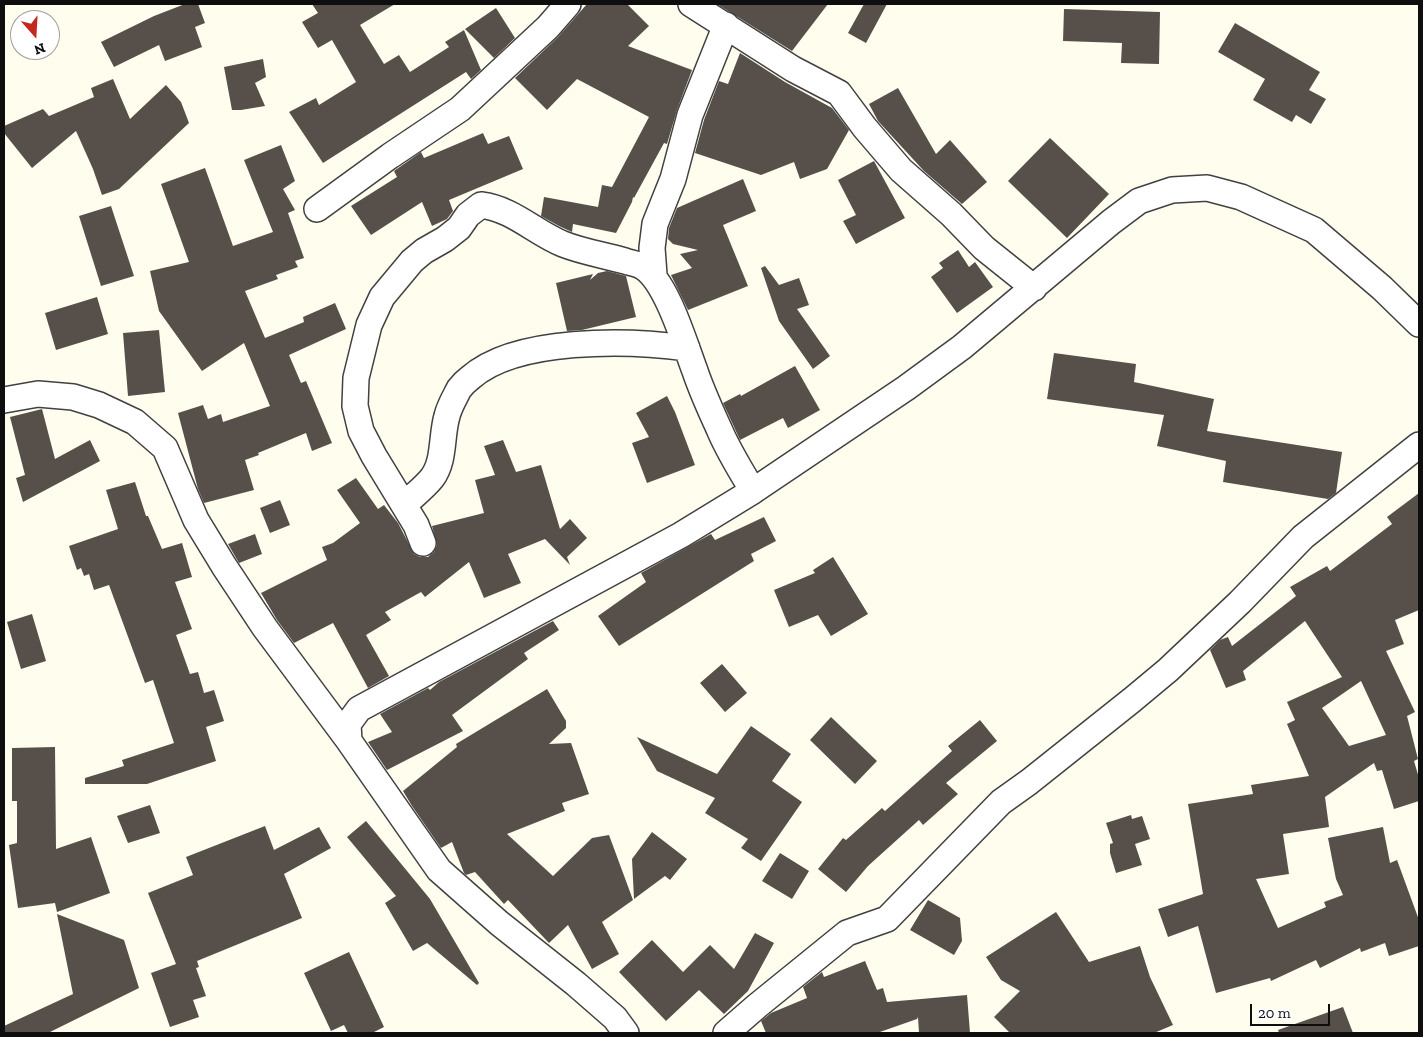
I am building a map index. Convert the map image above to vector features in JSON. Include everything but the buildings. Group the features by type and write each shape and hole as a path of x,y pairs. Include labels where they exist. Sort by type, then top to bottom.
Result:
{"street":[{"path":"317,209 460,108 548,27 568,4"},
{"path":"691,4 793,69 839,93 900,170 951,214 984,248 1034,288"},
{"path":"726,25 690,114 673,179 655,224 652,248 654,275 676,317 695,373 721,433 753,491"},
{"path":"349,741 348,724 360,709 681,535 753,491 906,388 962,348 1111,222 1139,202 1172,190 1206,188 1240,197 1314,230 1382,288 1419,324"},
{"path":"423,543 416,525 361,431 355,406 356,378 369,325 382,297 412,261 452,234 468,215 481,205 495,207 510,213 530,227 562,244 589,253 642,266 654,275"},
{"path":"404,505 432,478 439,463 447,416 460,387 481,369 504,359 543,347 653,344 687,348"},
{"path":"4,400 38,394 72,398 98,405 134,422 165,448 196,520 224,566 265,628 349,741 439,870 499,923 576,984 615,1018 626,1033"},
{"path":"726,1033 847,933 887,919 1000,802 1029,782 1168,670 1240,602 1303,537 1419,445"}]}
